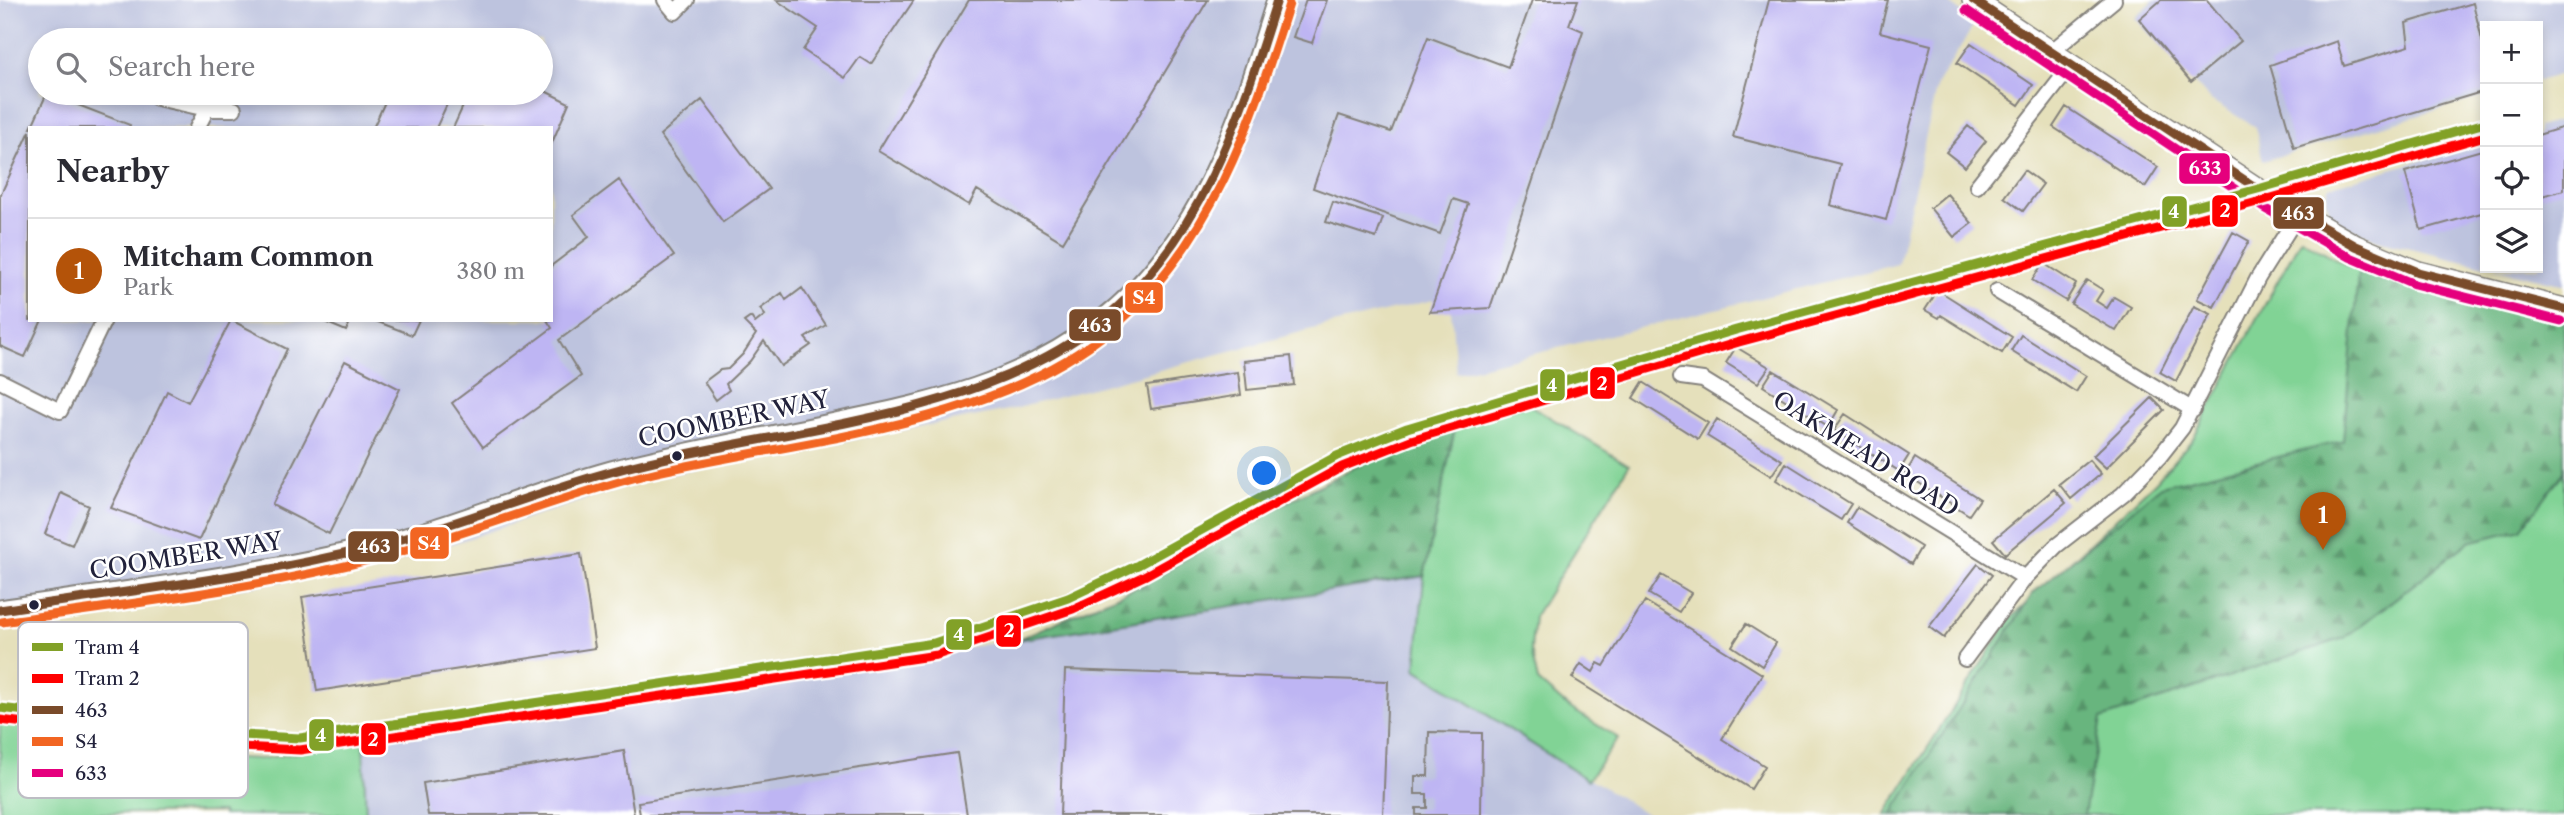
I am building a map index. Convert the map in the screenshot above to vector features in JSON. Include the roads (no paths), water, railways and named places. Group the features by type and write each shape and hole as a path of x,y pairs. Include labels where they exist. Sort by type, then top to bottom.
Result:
{"main road":[{"path":"1973,0 2299,213 2371,254 2418,272 2564,309"}],"street":[{"path":"665,0 675,12 687,0"},
{"name":"COOMBER WAY","path":"0,610 273,567 370,548 429,532 612,471 957,396 1030,368 1102,320 1132,293 1164,257 1194,216 1241,113 1277,0"},
{"path":"2051,52 2114,0"},
{"path":"1977,186 2071,66"},
{"path":"189,105 207,109 234,109"},
{"path":"198,126 207,109"},
{"path":"1965,659 2025,578 2056,546 2145,473 2193,410 2258,278 2299,213"},
{"path":"1997,291 2193,410"},
{"path":"0,381 60,411 103,322"},
{"name":"OAKMEAD ROAD","path":"1681,377 1703,380 2025,578"}],"tram line":[{"name":"4","path":"248,735 300,738 934,643 1068,598 1138,565 1337,456 1407,428 1736,330 2258,189 2480,124"},
{"name":"2","path":"248,747 300,750 937,655 1073,609 1144,576 1342,467 1411,440 1739,342 2261,201 2480,137"},
{"name":"4","path":"0,708 18,710"},
{"name":"2","path":"0,720 18,722"}],"place":[{"name":"Mitcham Common","path":"2323,550"}]}
